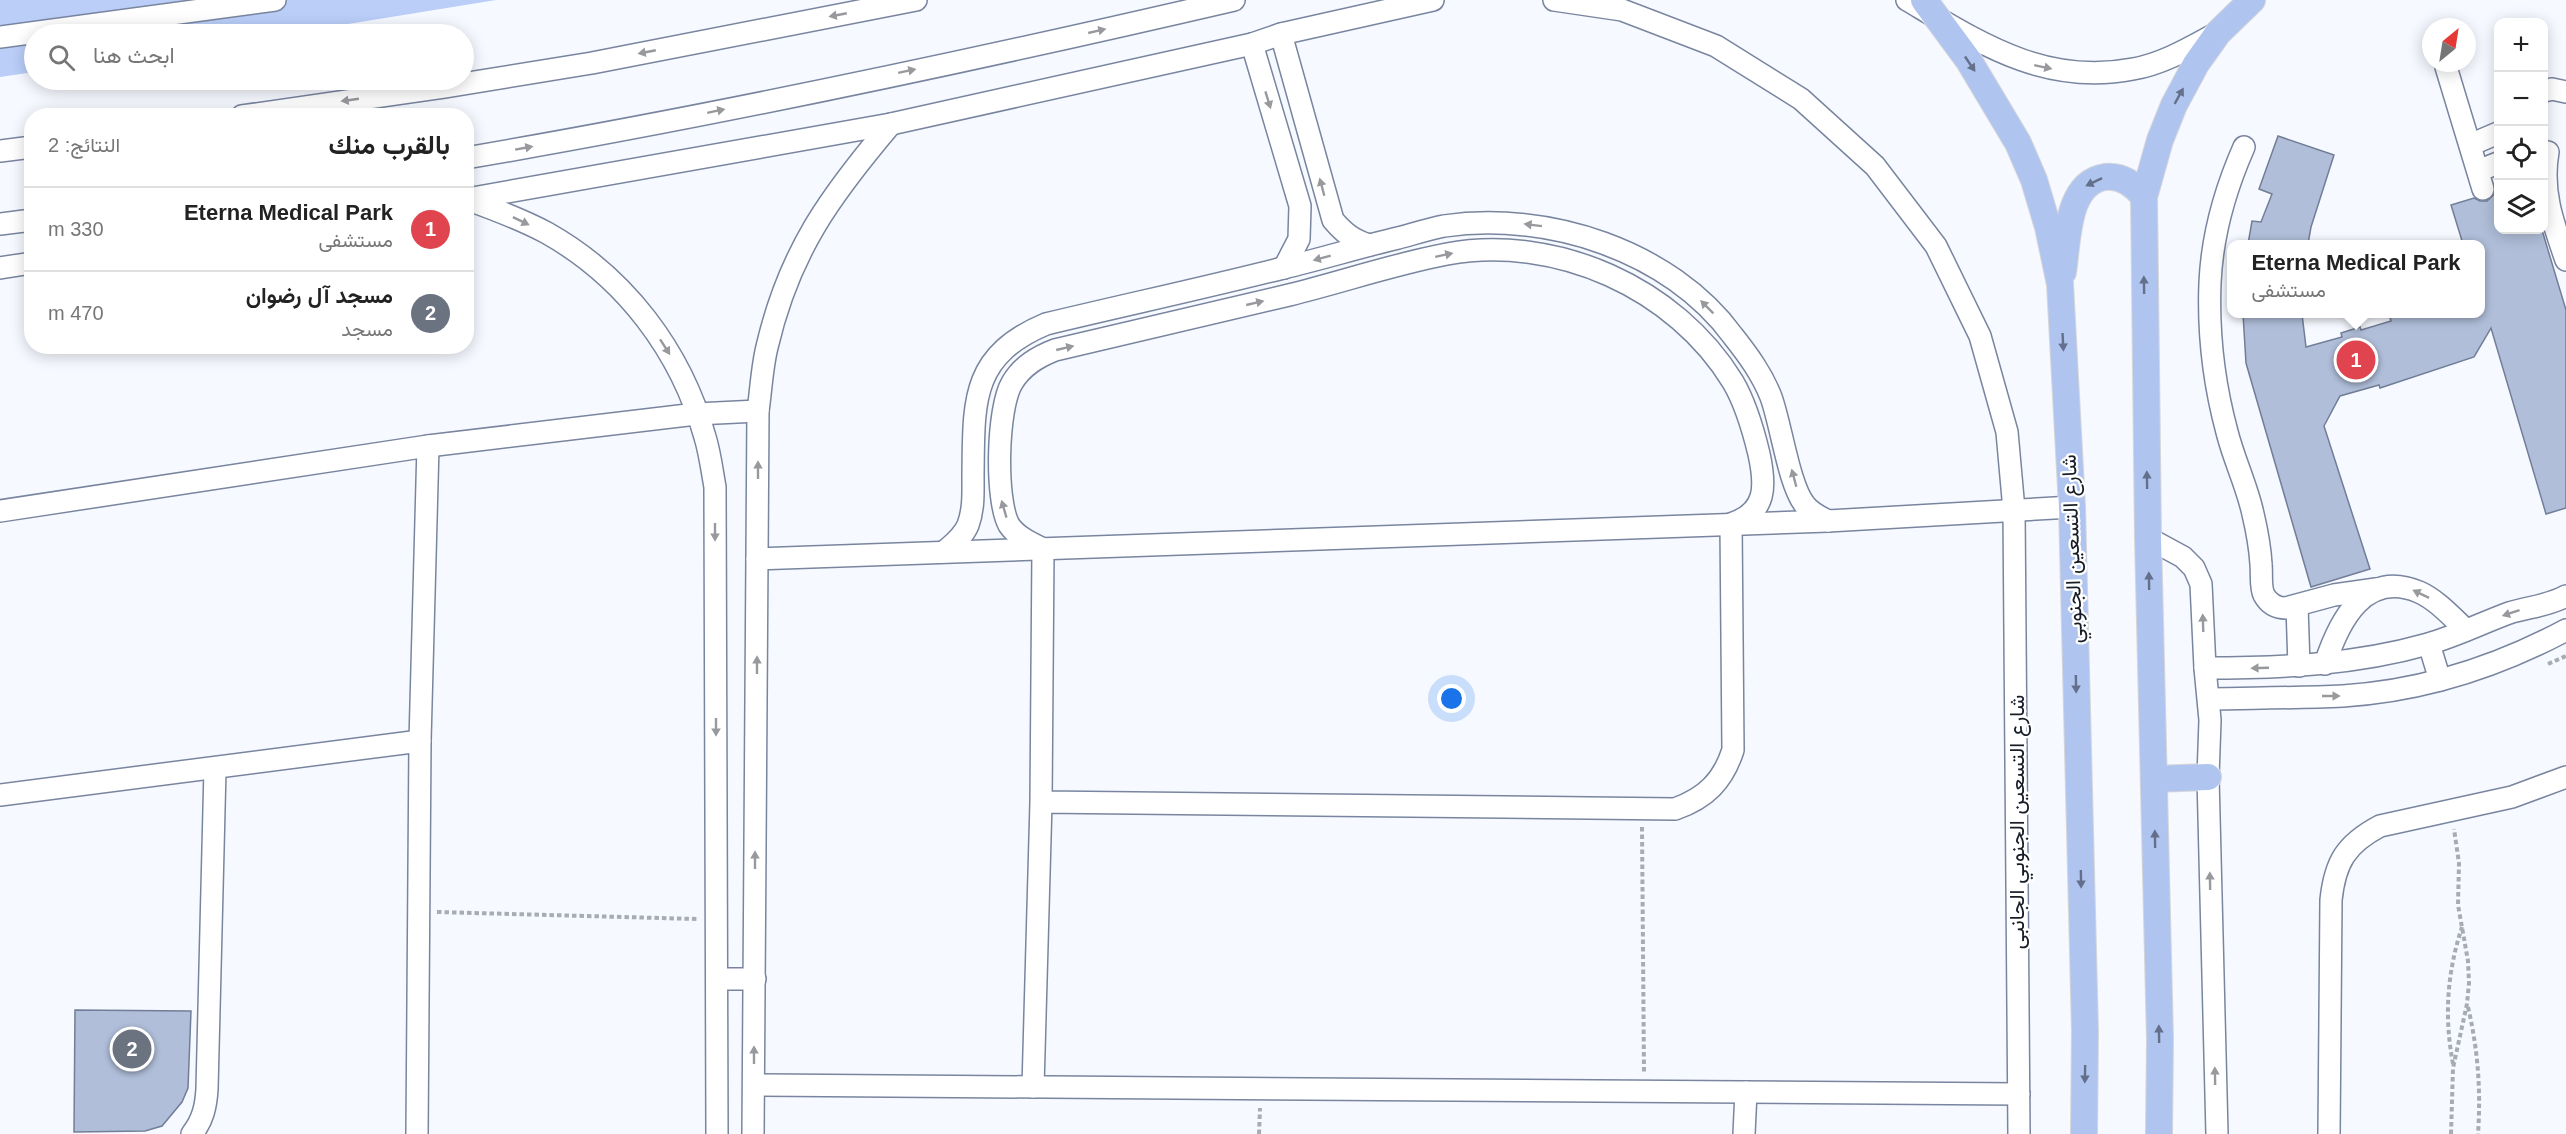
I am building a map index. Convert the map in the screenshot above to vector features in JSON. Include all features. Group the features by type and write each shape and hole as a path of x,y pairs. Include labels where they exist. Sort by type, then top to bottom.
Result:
{"main road":[{"path":"2159,1134 2144,197 2160,140 2174,105 2196,64 2218,33 2252,0"},
{"name":"شارع التسعين الجنوبي","path":"1928,8 1969,61 2018,142 2043,208 2061,284 2072,507 2085,1032 2084,1134"},
{"path":"2061,284 2074,207 2082,189 2099,178 2120,178 2138,189 2144,197"},
{"path":"2154,779 2208,777"}],"street":[{"path":"97,24 275,0"},
{"path":"474,82 580,65 916,0"},
{"path":"474,157 634,128 1095,32 1234,0"},
{"path":"474,198 891,124 1252,44 1281,34 1433,0"},
{"name":"شارع التسعين الجنوبي الجانبى","path":"1554,0 1622,10 1716,46 1801,99 1875,166 1936,246 1980,336 2007,432 2014,510 2019,1134"},
{"path":"1907,0 1928,8 1997,52 2030,64 2065,72 2100,73 2135,69 2173,56 2218,33"},
{"path":"0,37 24,34"},
{"path":"1281,34 1330,213 1343,232 1369,245"},
{"path":"1252,44 1300,206 1299,239 1284,268"},
{"path":"2448,72 2480,180 2494,167"},
{"path":"298,108 423,90"},
{"path":"2548,90 2566,92"},
{"path":"753,1134 758,411 766,349 779,302 797,256 820,213 891,124"},
{"path":"2470,145 2494,135"},
{"path":"2244,147 2222,209 2212,257 2209,306 2214,368 2227,433 2253,513 2261,563 2262,590 2268,602 2274,606 2286,608 2334,595 2376,589 2406,588 2420,593 2444,609 2466,630"},
{"path":"0,151 24,148"},
{"path":"2553,151 2546,194 2566,260"},
{"path":"474,202 507,214 546,233 582,256 615,284 644,316 669,351 705,437 715,487 717,1134"},
{"path":"0,224 24,221"},
{"path":"944,552 958,541 973,509 974,416 977,392 987,369 1003,349 1024,333 1046,324 1284,268 1443,226 1488,222 1534,225 1578,234 1621,250 1661,271 1706,306 1730,331 1757,368 1780,424 1798,493 1815,515 1828,521"},
{"path":"1043,549 1025,540 1011,527 1002,510 1000,490 1001,418 1004,400 1012,383 1023,369 1038,357 1055,350 1291,295 1448,254 1489,250 1530,252 1571,261 1610,275 1646,294 1679,319 1708,349 1733,382 1745,406 1764,484 1762,495 1751,514 1731,524"},
{"path":"0,268 24,264"},
{"path":"0,511 428,446 696,414 758,411"},
{"path":"417,1134 420,741 428,446"},
{"path":"757,559 1828,521 2072,507"},
{"path":"1041,802 1642,809 1675,809 1691,803 1706,794 1718,782 1733,750 1731,524"},
{"path":"2148,538 2183,556 2194,568 2201,584 2205,668 2209,699 2208,777 2217,1134"},
{"path":"1033,1087 1041,802 1043,549"},
{"path":"2325,664 2332,641 2342,623 2358,601 2376,589"},
{"path":"2205,668 2299,666 2359,659 2429,644 2511,613 2554,602 2566,596"},
{"path":"2297,606 2299,666"},
{"path":"2209,699 2343,696 2393,690 2440,680 2492,665 2566,630"},
{"path":"2429,644 2440,680"},
{"path":"2359,659 2366,693"},
{"path":"0,795 420,741"},
{"path":"192,1134 206,1107 215,769"},
{"path":"2329,1134 2331,900 2333,881 2339,863 2349,848 2363,835 2380,826 2512,796 2566,777"},
{"path":"717,980 754,979"},
{"path":"754,1085 2019,1094"},
{"path":"1744,1134 1746,1092"}],"path":[{"path":"1642,809 1645,1091"},
{"path":"2451,811 2460,863 2458,905 2468,961 2468,1004 2478,1064 2480,1108 2478,1134"},
{"path":"418,911 716,919"},
{"path":"2451,1134 2453,1068 2447,996 2453,957 2462,926"},
{"path":"2453,1068 2468,1004"},
{"path":"1259,1134 1260,1089"}],"shaded area":[{"path":"0,0 496,0 348,24 24,24 24,73 0,77"}],"building":[{"path":"2278,136 2334,155 2309,240 2249,240 2252,221 2261,222 2272,194 2259,189"},
{"path":"2494,195 2494,234 2543,234 2566,310 2566,508 2546,514 2491,328 2474,357 2380,388 2379,385 2340,396 2324,426 2370,569 2311,587 2246,363 2243,318 2302,318 2306,347 2342,337 2341,333 2360,327 2361,330 2391,321 2390,318 2485,318 2485,240 2462,240 2451,205 2474,198 2487,201"},
{"path":"75,1010 191,1011 188,1088 182,1102 162,1126 145,1131 74,1132"}],"place":[{"name":"Eterna Medical Park","path":"2356,360"},
{"name":"مسجد آل رضوان","path":"132,1049"}]}
